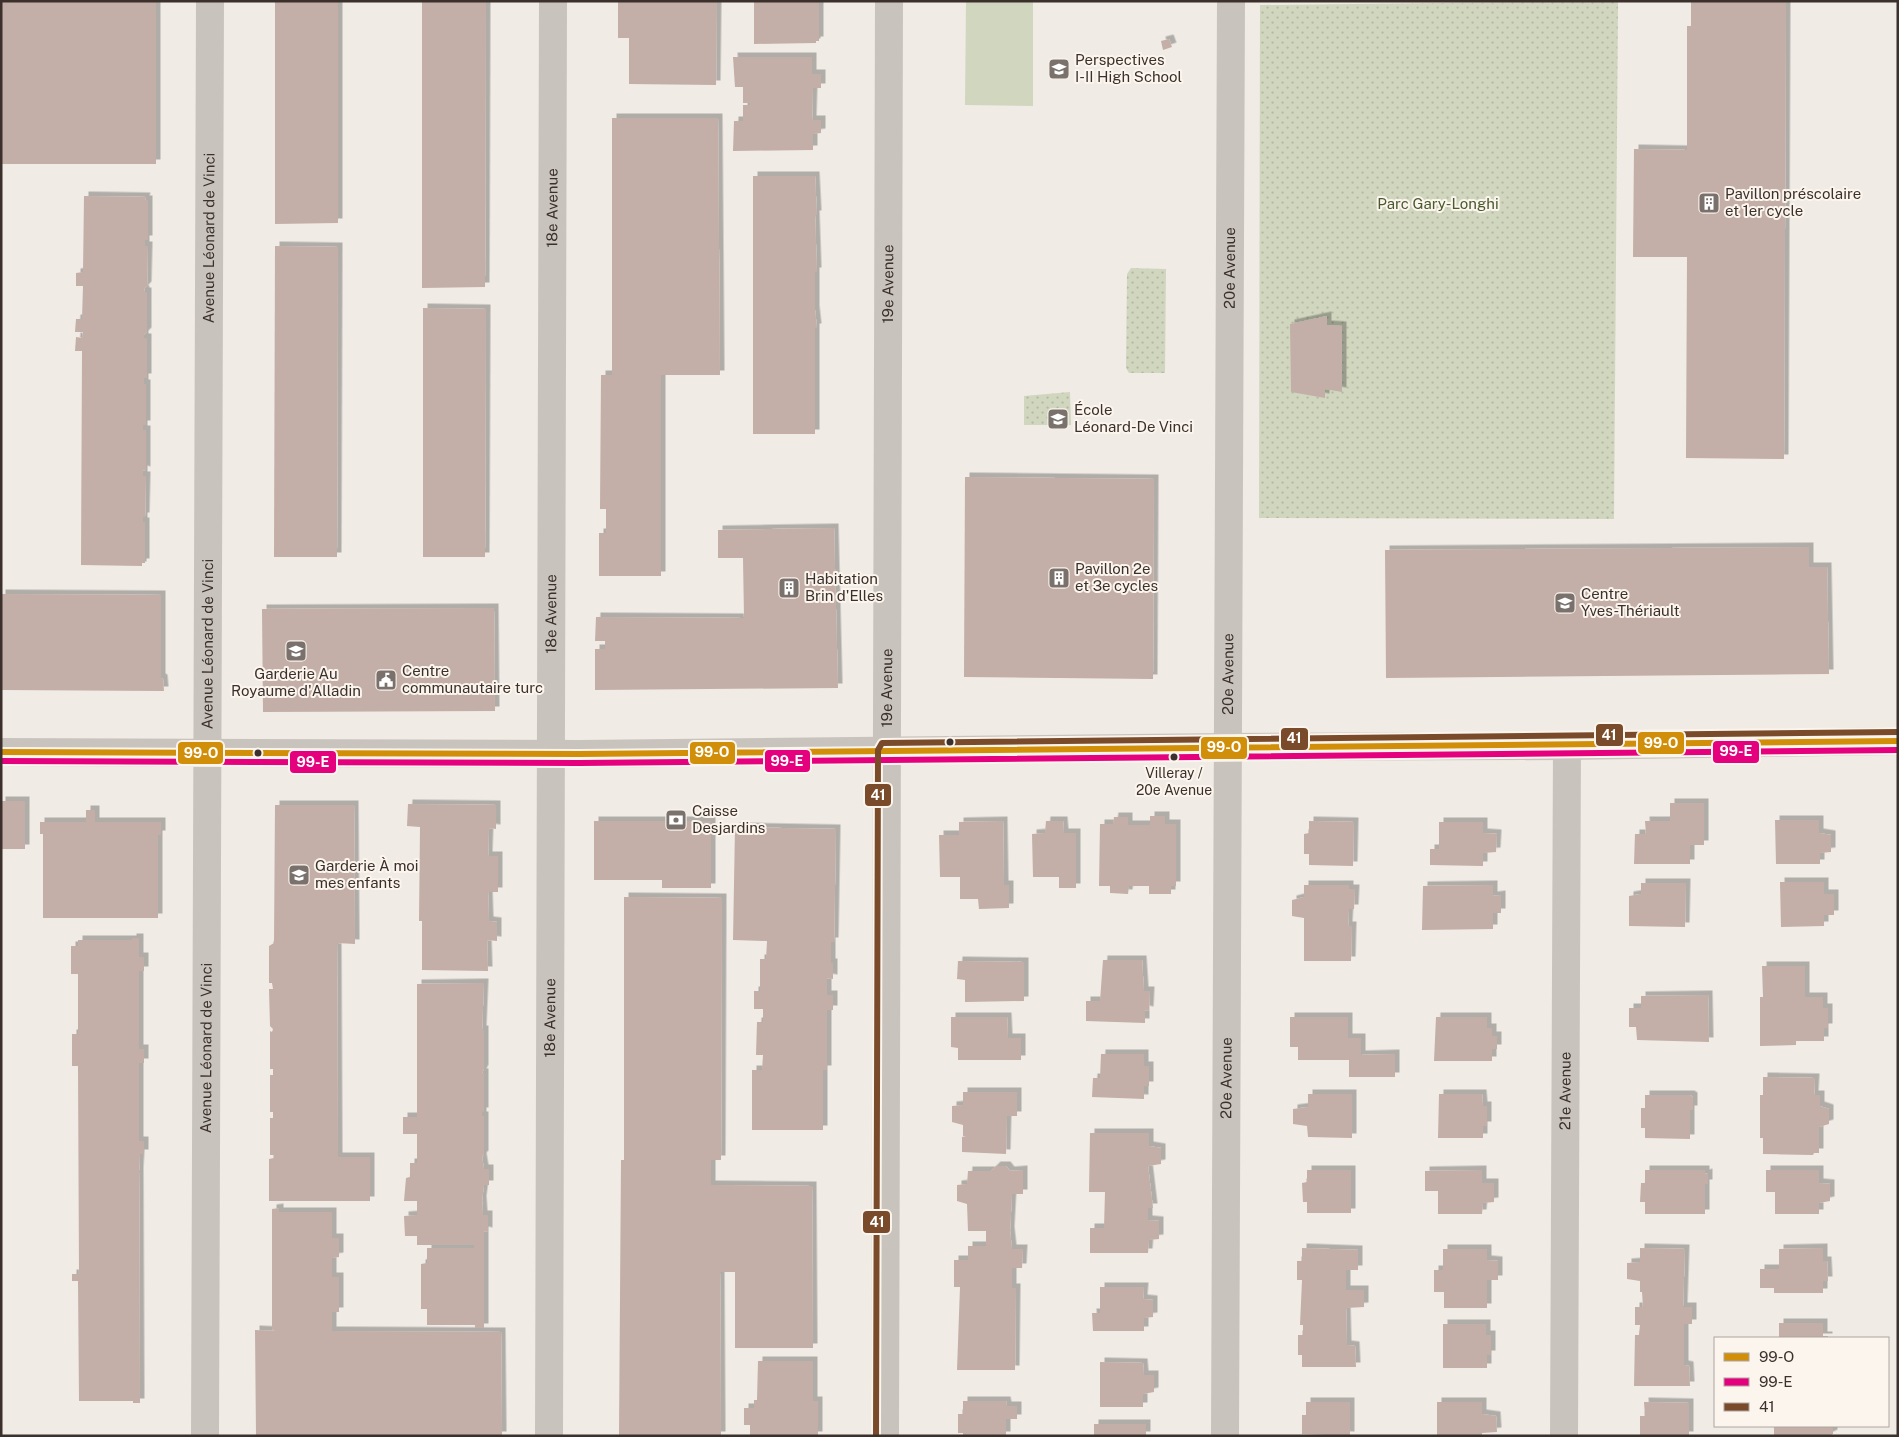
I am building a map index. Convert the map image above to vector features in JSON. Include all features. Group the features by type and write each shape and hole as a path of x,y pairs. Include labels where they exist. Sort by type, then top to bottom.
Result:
{"street":[{"name":"Avenue Léonard de Vinci","path":"205,1436 210,1"},
{"name":"18e Avenue","path":"549,1436 552,1"},
{"name":"19e Avenue","path":"885,1436 889,1"},
{"name":"20e Avenue","path":"1225,1436 1231,1"},
{"path":"1,752 550,754 1227,747 1567,746 1898,741"},
{"name":"21e Avenue","path":"1564,1436 1567,746"}],"green space":[{"path":"966,1 1033,1 1033,106 965,105"},
{"name":"Parc Gary-Longhi","path":"1618,1 1614,519 1259,518 1260,5"},
{"path":"1131,268 1166,269 1165,373 1129,373 1126,368 1127,274"},
{"path":"1070,392 1071,425 1024,425 1024,396"}],"building":[{"path":"1,1 156,1 156,164 1,164"},
{"path":"275,1 338,1 338,223 275,224"},
{"path":"422,1 486,1 485,287 422,288"},
{"path":"618,1 717,1 716,85 629,84 629,38 618,38"},
{"path":"754,1 819,2 819,41 816,41 816,43 754,44"},
{"name":"Pavillon préscolaire et 1er cycle","path":"1691,1 1786,1 1784,459 1686,458 1687,257 1633,257 1634,149 1687,150 1687,26 1691,26"},
{"path":"1169,39 1172,47 1163,50 1161,41"},
{"path":"733,57 812,57 812,74 821,74 821,88 813,88 812,120 821,120 821,133 813,134 813,150 733,151 734,121 743,121 743,105 750,105 750,103 743,103 743,87 735,87"},
{"path":"612,118 718,118 720,375 661,375 661,576 599,576 599,533 606,533 606,509 600,509 601,375 612,375"},
{"path":"753,176 815,176 817,272 815,272 815,310 817,328 815,328 815,434 753,434"},
{"path":"84,196 146,197 145,200 148,200 148,240 145,240 145,246 148,246 147,286 144,289 147,292 147,332 144,335 144,338 147,338 147,378 144,378 144,384 146,384 146,425 143,425 143,430 146,430 146,471 143,470 143,476 146,476 145,517 143,517 143,522 145,522 145,563 142,563 142,566 81,565 82,351 75,351 76,337 82,338 83,332 75,332 76,319 82,319 83,286 76,286 76,273 83,272"},
{"path":"275,246 338,247 337,557 274,557"},
{"path":"423,308 486,309 485,557 423,557"},
{"path":"1327,316 1327,325 1342,326 1342,392 1325,389 1325,398 1291,392 1290,324"},
{"name":"Pavillon 2e et 3e cycles","path":"965,477 1154,479 1153,679 964,677"},
{"name":"Habitation Brin d'Elles","path":"834,528 838,688 595,690 595,649 605,649 605,641 595,641 596,617 744,618 743,558 718,558 718,530"},
{"path":"1809,547 1809,567 1827,567 1829,674 1386,678 1385,550"},
{"path":"1,594 161,595 161,678 163,679 164,691 1,690"},
{"name":"Centre communautaire turc","path":"494,608 495,711 263,712 262,609"},
{"path":"1,801 25,801 25,849 1,849"},
{"path":"1670,803 1704,803 1704,845 1690,845 1690,864 1634,864 1635,834 1646,834 1645,821 1670,821"},
{"path":"408,804 496,805 496,829 489,828 488,856 498,856 498,892 488,892 489,921 497,922 497,941 487,940 488,971 422,970 422,921 419,921 420,827 407,826"},
{"path":"275,805 354,805 355,944 337,943 338,1157 370,1157 370,1201 269,1201 269,1159 274,1158 274,1155 270,1155 270,1118 273,1118 273,1112 270,1112 270,1075 273,1075 273,1069 270,1069 270,1031 272,1032 273,1029 270,1026 269,989 273,989 272,983 269,983 269,946 274,943"},
{"path":"86,810 95,810 95,822 161,822 161,835 158,835 158,918 43,918 43,834 40,834 40,822 86,822"},
{"path":"1150,816 1165,816 1165,824 1176,824 1176,886 1171,886 1171,894 1149,894 1149,886 1129,886 1128,894 1110,893 1110,886 1099,886 1100,824 1113,824 1114,817 1128,817 1128,825 1150,825"},
{"path":"1775,820 1819,820 1819,833 1831,835 1831,852 1820,853 1820,864 1776,864"},
{"path":"594,821 711,821 711,888 662,888 662,880 594,880"},
{"path":"1003,821 1004,885 1009,885 1009,908 979,909 978,899 960,899 960,877 940,877 939,835 959,835 959,822"},
{"path":"1046,821 1063,821 1064,833 1076,833 1076,888 1059,888 1059,877 1033,877 1032,834 1045,833"},
{"path":"1309,821 1354,822 1353,866 1309,865 1309,854 1304,854 1304,834 1309,833"},
{"path":"1439,822 1483,822 1483,833 1497,834 1496,852 1483,853 1483,866 1430,865 1430,849 1439,849"},
{"path":"735,827 836,829 834,942 831,942 833,979 827,978 827,995 833,995 833,1010 827,1010 827,1070 823,1070 823,1130 752,1130 752,1070 762,1070 763,1055 756,1055 757,1022 763,1022 763,1009 754,1009 754,991 760,991 760,959 766,959 767,941 733,940"},
{"path":"1780,882 1824,882 1824,894 1834,894 1834,915 1824,915 1824,926 1781,927"},
{"path":"1641,883 1686,883 1685,927 1629,926 1629,896 1641,894"},
{"path":"1304,885 1349,885 1349,889 1355,889 1354,909 1349,909 1348,926 1352,926 1351,961 1304,961 1304,918 1292,916 1292,900 1304,897"},
{"path":"1493,885 1493,896 1501,895 1501,913 1493,913 1493,929 1422,930 1423,886"},
{"path":"624,897 722,898 721,1160 711,1160 711,1185 812,1186 813,1348 735,1348 735,1272 720,1272 721,1436 619,1436 621,1160 624,1160"},
{"path":"132,938 139,938 139,957 144,957 144,971 139,971 139,1049 144,1049 144,1063 139,1063 139,1141 144,1141 144,1154 140,1154 139,1171 140,1403 133,1403 133,1401 79,1401 78,1281 72,1281 72,1274 79,1274 78,1066 72,1066 72,1034 78,1034 78,974 71,974 71,946 78,946 78,940 132,940"},
{"path":"1103,960 1142,960 1144,991 1150,991 1149,1011 1145,1010 1145,1023 1086,1021 1086,1001 1100,1001"},
{"path":"958,961 1024,962 1024,1001 965,1002 965,980 957,979"},
{"path":"1762,966 1805,966 1805,997 1823,997 1823,1008 1828,1008 1828,1028 1824,1028 1824,1041 1796,1041 1796,1045 1760,1046 1760,997 1763,997"},
{"path":"484,983 482,1030 484,1030 484,1069 482,1073 484,1073 484,1112 482,1112 482,1116 484,1116 484,1155 482,1157 484,1169 489,1169 489,1185 484,1185 482,1200 483,1215 488,1215 488,1232 484,1231 484,1328 475,1328 475,1325 427,1325 427,1309 421,1309 421,1264 427,1263 427,1248 474,1248 474,1245 417,1245 417,1236 405,1236 404,1216 417,1215 417,1201 404,1201 406,1178 410,1177 410,1163 417,1163 417,1134 403,1134 403,1117 417,1117 417,984"},
{"path":"1708,995 1709,1042 1637,1040 1636,1027 1629,1027 1629,1008 1641,1008 1641,996"},
{"path":"951,1017 1007,1017 1008,1038 1021,1038 1021,1060 958,1060 958,1048 951,1047"},
{"path":"1290,1017 1348,1017 1348,1038 1361,1038 1361,1055 1395,1054 1395,1077 1349,1077 1349,1060 1298,1060 1298,1047 1290,1047"},
{"path":"1436,1017 1487,1017 1487,1028 1492,1028 1492,1036 1497,1036 1497,1049 1492,1049 1492,1061 1434,1061"},
{"path":"1101,1054 1144,1054 1144,1066 1149,1066 1149,1086 1144,1086 1144,1099 1092,1097 1093,1078 1100,1078"},
{"path":"1763,1077 1815,1078 1814,1095 1820,1095 1820,1106 1829,1109 1829,1124 1819,1127 1819,1153 1814,1153 1813,1155 1763,1154 1763,1138 1760,1138 1760,1095 1763,1095"},
{"path":"963,1092 1017,1092 1017,1116 1007,1116 1006,1154 962,1152 962,1137 966,1136 963,1136 963,1125 952,1122 952,1106 963,1105"},
{"path":"1308,1094 1352,1094 1352,1138 1308,1137 1307,1126 1293,1124 1293,1109 1308,1107"},
{"path":"1439,1094 1482,1094 1483,1106 1487,1106 1487,1126 1483,1126 1483,1138 1438,1138"},
{"path":"1645,1095 1690,1095 1693,1097 1693,1110 1690,1110 1690,1139 1645,1138 1645,1128 1641,1128 1641,1108 1645,1108"},
{"path":"1090,1133 1149,1133 1149,1146 1161,1148 1161,1164 1148,1166 1153,1208 1148,1208 1148,1220 1159,1221 1159,1239 1149,1240 1148,1253 1090,1253 1090,1228 1104,1228 1105,1192 1089,1192"},
{"path":"996,1166 1006,1166 1010,1171 1023,1170 1023,1194 1012,1194 1010,1231 1012,1249 1023,1249 1022,1268 1012,1268 1012,1288 1016,1288 1015,1370 957,1370 960,1287 954,1287 954,1260 968,1260 968,1246 986,1246 986,1231 968,1231 967,1204 957,1201 957,1185 967,1184 968,1171 991,1171"},
{"path":"1307,1170 1351,1170 1351,1213 1307,1213 1307,1202 1303,1202 1302,1183 1307,1182"},
{"path":"1482,1170 1482,1183 1494,1183 1494,1202 1483,1203 1482,1214 1438,1214 1438,1191 1425,1191 1425,1171"},
{"path":"1645,1170 1705,1170 1705,1174 1708,1173 1708,1184 1705,1184 1705,1214 1645,1214 1645,1202 1640,1202 1641,1183 1645,1183"},
{"path":"1766,1170 1819,1170 1819,1183 1830,1184 1830,1201 1819,1203 1819,1214 1775,1214 1775,1192 1766,1192"},
{"path":"279,1208 279,1212 332,1212 332,1238 339,1238 339,1257 332,1258 332,1277 339,1277 339,1312 332,1312 332,1331 501,1332 502,1436 256,1436 255,1330 275,1331 272,1329 272,1209"},
{"path":"1302,1248 1358,1250 1358,1270 1346,1270 1346,1290 1364,1290 1364,1307 1346,1308 1347,1345 1355,1346 1356,1367 1302,1367 1302,1355 1298,1355 1298,1335 1303,1335 1303,1325 1300,1325 1302,1280 1297,1280 1297,1261 1302,1261"},
{"path":"1640,1248 1685,1249 1683,1307 1692,1307 1692,1324 1684,1324 1684,1365 1689,1366 1690,1386 1634,1386 1635,1335 1639,1335 1640,1325 1635,1325 1635,1307 1643,1307 1640,1281 1627,1279 1627,1263 1640,1262"},
{"path":"1823,1248 1823,1261 1827,1261 1828,1281 1823,1281 1823,1293 1774,1293 1774,1288 1760,1288 1760,1269 1779,1269 1779,1249"},
{"path":"1443,1249 1487,1249 1487,1260 1498,1261 1498,1280 1487,1280 1487,1308 1444,1308 1444,1292 1434,1292 1434,1270 1443,1270"},
{"path":"1100,1287 1144,1287 1143,1299 1153,1300 1153,1317 1144,1318 1144,1331 1093,1331 1092,1313 1100,1313"},
{"path":"1779,1323 1823,1323 1823,1336 1828,1336 1828,1337 1779,1337"},
{"path":"1443,1324 1486,1324 1486,1335 1491,1335 1491,1355 1487,1355 1487,1368 1443,1368"},
{"path":"758,1361 813,1361 813,1401 818,1401 818,1436 750,1436 750,1425 744,1425 744,1408 754,1408 754,1400 757,1400"},
{"path":"1100,1362 1143,1363 1144,1375 1154,1375 1154,1392 1143,1394 1143,1407 1100,1407"},
{"path":"963,1401 1006,1401 1007,1406 1017,1406 1017,1419 1006,1419 1006,1436 963,1436 963,1433 958,1433 958,1414 963,1414"},
{"path":"1306,1402 1350,1402 1350,1436 1302,1434 1302,1415 1306,1415"},
{"path":"1437,1402 1482,1402 1482,1414 1496,1416 1497,1432 1482,1433 1482,1436 1437,1436"},
{"path":"1644,1402 1689,1403 1689,1436 1640,1435 1640,1416 1645,1416"},
{"path":"1094,1424 1146,1424 1146,1436 1094,1436"},
{"path":"1774,1427 1833,1427 1833,1434 1829,1436 1774,1436"}],"transit line":[{"name":"41","path":"876,1436 878,750 882,743 1898,732"},
{"name":"99-O","path":"1,752 579,754 1898,741"},
{"name":"99-E","path":"1,761 579,763 1898,750"}],"place":[{"name":"Perspectives I-II High School","path":"1059,69"},
{"name":"Pavillon préscolaire et 1er cycle","path":"1709,203"},
{"name":"École Léonard-De Vinci","path":"1058,419"},
{"name":"Pavillon 2e et 3e cycles","path":"1059,578"},
{"name":"Habitation Brin d'Elles","path":"789,588"},
{"name":"Centre Yves-Thériault","path":"1565,603"},
{"name":"Garderie Au Royaume d'Alladin","path":"296,651"},
{"name":"Centre communautaire turc","path":"386,680"},
{"name":"Villeray / 20e Avenue","path":"1174,757"},
{"name":"Caisse Desjardins","path":"676,820"},
{"name":"Garderie À moi mes enfants","path":"299,875"}]}
